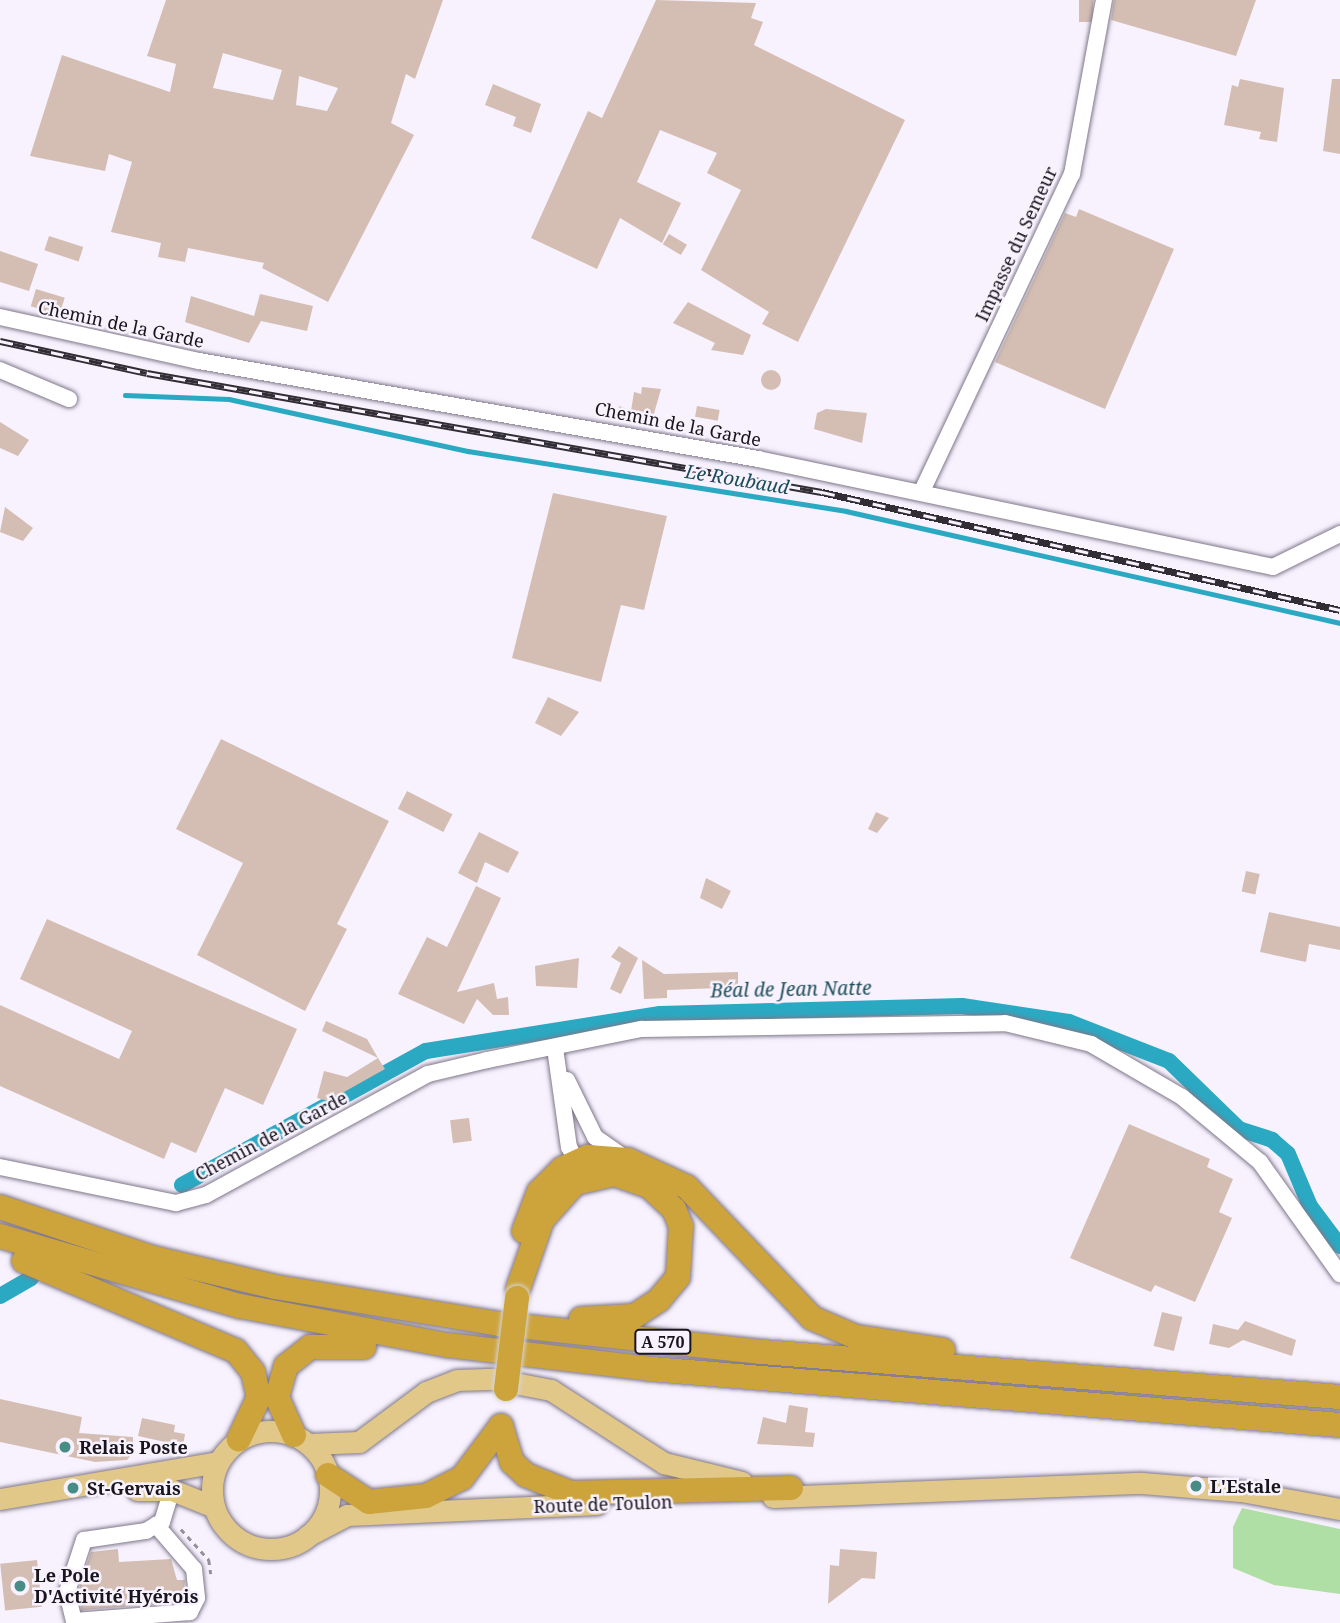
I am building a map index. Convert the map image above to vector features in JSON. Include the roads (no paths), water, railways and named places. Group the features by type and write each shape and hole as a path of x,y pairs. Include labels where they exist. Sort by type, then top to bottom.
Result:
{"highway":[{"path":"0,1199 203,1257 333,1286 548,1318 634,1316 659,1300 678,1277 681,1226 674,1209 649,1186 587,1160"},
{"path":"518,1294 542,1220 587,1160"},
{"path":"410,1510 470,1483 490,1460 501,1426 531,1207 550,1179 587,1160 628,1160 687,1187 811,1318 856,1337 1334,1397"},
{"name":"A 570","path":"0,1207 153,1258 276,1287 500,1324 1334,1397"},
{"name":"A 570","path":"0,1237 240,1306 447,1345 651,1369 1340,1425"},
{"path":"0,1252 222,1340 245,1359 258,1386 254,1417 239,1439"},
{"path":"301,1440 280,1412 279,1380 296,1354 331,1343 604,1378 1340,1437"},
{"path":"328,1475 369,1502 426,1496 462,1478 501,1426"},
{"path":"501,1426 512,1462 526,1475 571,1493 791,1488"}],"main road":[{"name":"Route de Toulon","path":"301,1440 359,1442 426,1392 457,1380 494,1379 551,1391 664,1463 791,1488 905,1490"},
{"path":"257,1432 301,1440 328,1475 327,1508 307,1536 281,1547 253,1546 222,1524 214,1507 218,1462 239,1439 257,1432"},
{"path":"0,1499 218,1462"},
{"name":"Route de Toulon","path":"307,1536 348,1515 410,1510 1142,1483 1241,1491 1340,1509"},
{"path":"0,1511 172,1490 214,1507"}],"street":[{"name":"Impasse du Semeur","path":"922,491 1072,173 1104,0"},
{"name":"Chemin de la Garde","path":"0,317 199,361 616,431 922,491 1273,567 1340,534"},
{"path":"0,370 69,399"},
{"name":"Chemin de la Garde","path":"0,1167 176,1203 206,1195 428,1074 641,1029 775,1024 1005,1023 1091,1044 1182,1097 1260,1162 1340,1274"},
{"path":"555,1048 587,1160"},
{"path":"555,1048 587,1160"},
{"path":"156,1525 194,1569 197,1598 193,1615 80,1622 68,1612 67,1592 84,1540 156,1525 168,1511 172,1490"}],"waterway":[{"name":"Le Roubaud","path":"125,395 229,399 468,451 846,511 1340,623"},
{"name":"Béal de Jean Natte","path":"182,1185 426,1051 660,1014 962,1006 1069,1022 1169,1061 1239,1129 1272,1140 1288,1154 1310,1206 1340,1246"},
{"name":"Béal de Jean Natte","path":"0,1296 31,1278"}],"railway":[{"path":"0,341 147,373 822,492 1340,610"}],"place":[{"name":"Relais Poste","path":"65,1447"},
{"name":"L'Estale","path":"1196,1486"},
{"name":"St-Gervais","path":"73,1488"},
{"name":"Le Pole D'Activité Hyérois","path":"20,1586"}]}
